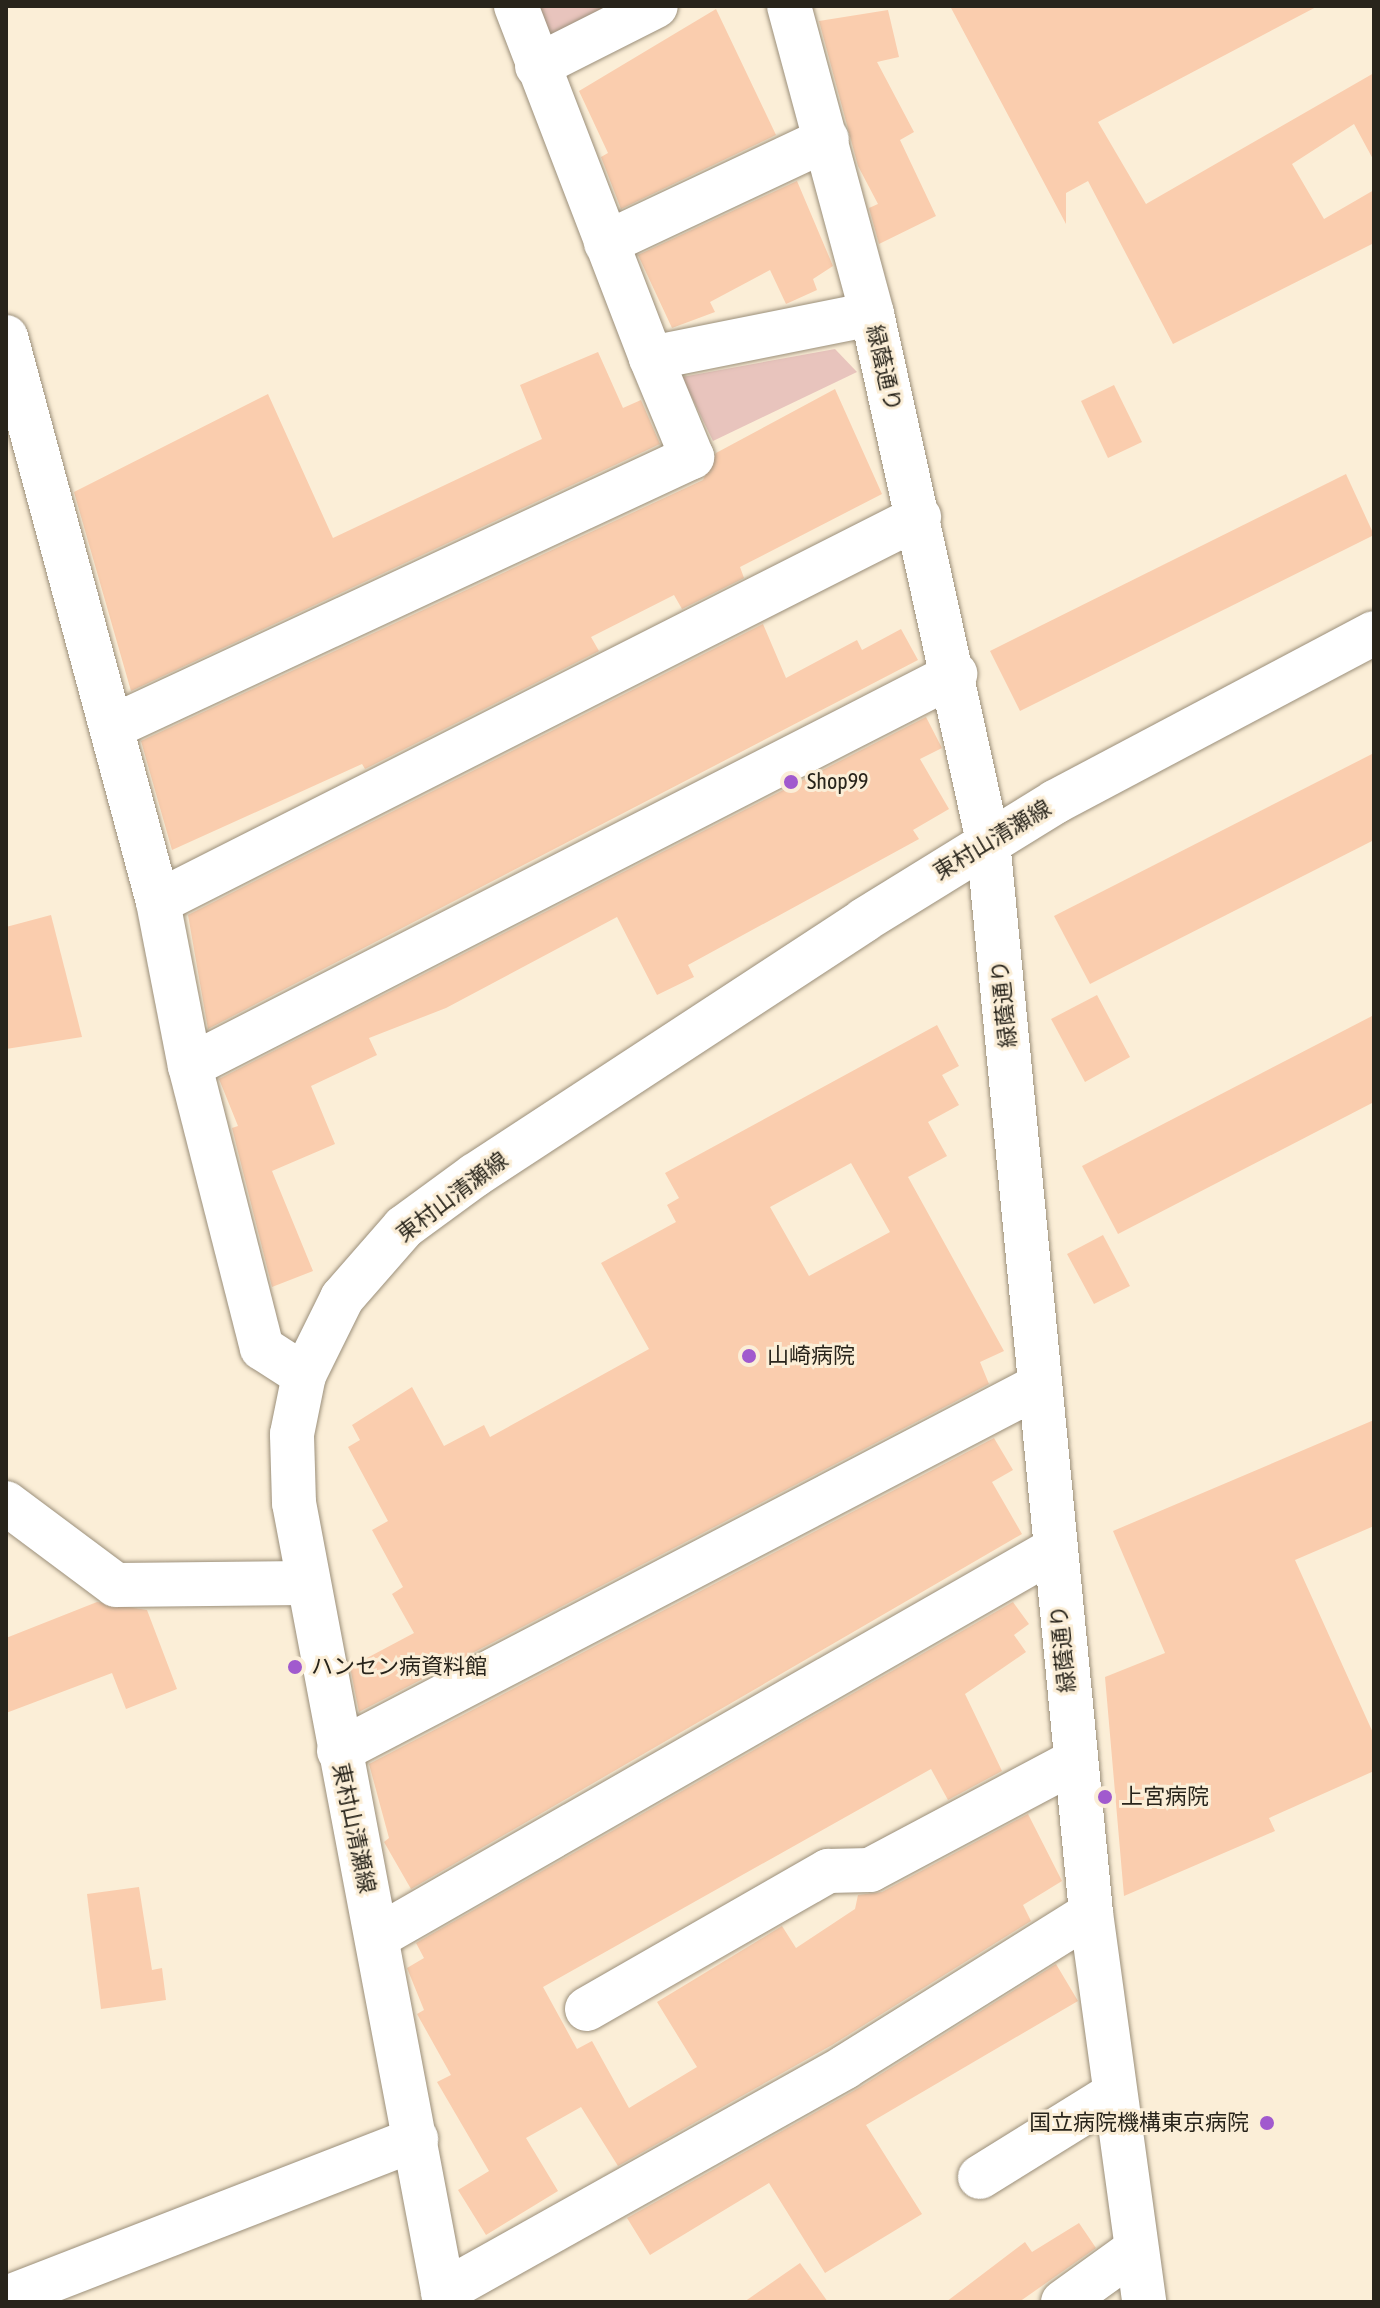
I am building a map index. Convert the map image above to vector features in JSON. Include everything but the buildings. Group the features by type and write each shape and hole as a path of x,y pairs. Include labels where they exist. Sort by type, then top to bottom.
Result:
{"street":[{"path":"112,727 692,457 516,6"},
{"path":"537,66 656,6"},
{"path":"789,6 872,314"},
{"path":"606,243 827,139"},
{"name":"緑蔭通り","path":"651,358 872,314 955,674 988,841 1037,1387 1091,1913 1134,2251 1144,2302"},
{"path":"6,337 158,902 190,1066 262,1348 304,1375"},
{"path":"158,902 919,517"},
{"name":"東村山清瀬線","path":"444,2297 377,1937 305,1583 292,1434 304,1375 342,1298 404,1227 988,841 1374,633"},
{"path":"190,1066 955,674"},
{"path":"339,1751 1037,1387"},
{"path":"6,1503 116,1585 305,1583"},
{"path":"377,1937 1053,1550"},
{"path":"587,2009 828,1871 870,1870 1075,1761"},
{"path":"444,2297 845,2067 1091,1913"},
{"path":"980,2177 1114,2094"},
{"path":"6,2298 416,2139"},
{"path":"1063,2302 1134,2251"}],"shaded area":[{"path":"516,6 654,6 537,66"},
{"path":"835,349 857,372 713,441 682,377"}],"place":[{"name":"Shop99","path":"791,782"},
{"name":"山崎病院","path":"749,1356"},
{"name":"ハンセン病資料館","path":"295,1667"},
{"name":"上宮病院","path":"1105,1797"},
{"name":"国立病院機構東京病院","path":"1267,2123"}]}
